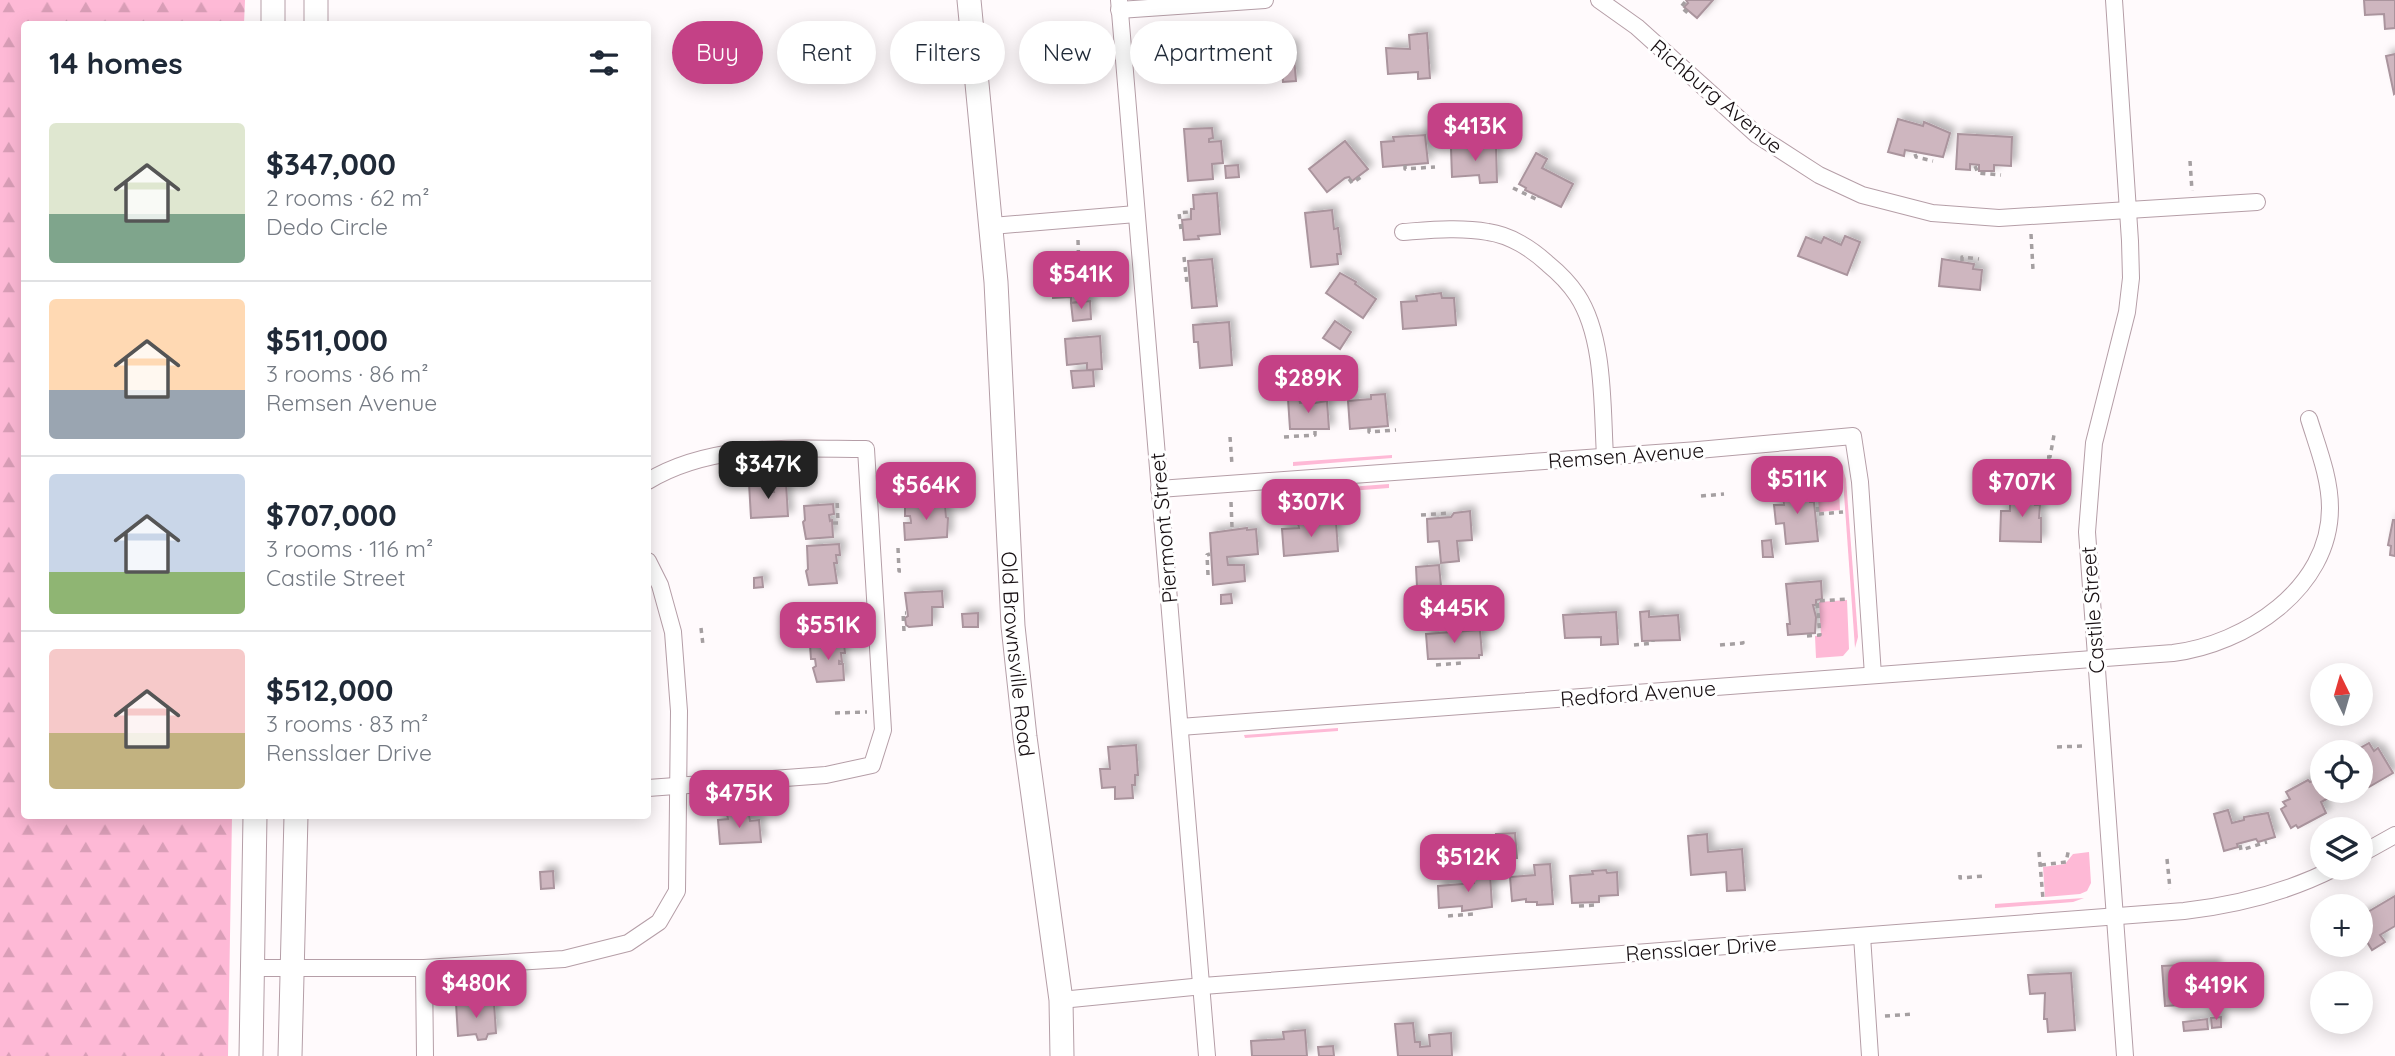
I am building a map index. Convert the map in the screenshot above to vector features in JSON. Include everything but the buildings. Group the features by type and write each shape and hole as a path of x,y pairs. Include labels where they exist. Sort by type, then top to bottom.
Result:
{"street":[{"path":"273,0 273,21"},
{"path":"316,0 316,21"},
{"name":"Old Brownsville Road","path":"969,0 992,226 1013,626 1025,737 1061,1000 1062,1056"},
{"path":"1119,5 1265,0"},
{"name":"Richburg Avenue","path":"1599,0 1637,27 1757,135 1819,175 1861,195 1932,213 2016,218 2257,202"},
{"name":"Castile Street","path":"2114,0 2131,262 2127,312 2094,443 2087,532 2125,1056"},
{"name":"Piermont Street","path":"1119,5 1208,1056"},
{"path":"992,226 1136,214"},
{"path":"1403,232 1453,229 1490,232 1531,250 1560,274 1578,297 1592,335 1599,365 1605,456"},
{"name":"Redford Avenue","path":"1180,727 2173,653 2214,645 2243,631 2295,592 2318,557 2327,532 2330,510 2328,482 2309,419"},
{"name":"Remsen Avenue","path":"1159,489 1853,436 1860,482 1873,675"},
{"path":"651,480 716,454 787,449 866,449 883,730 872,765 826,775 651,788"},
{"path":"254,968 424,968 578,957 628,943 659,922 677,891 678,711 675,647 660,585 651,567"},
{"path":"251,1056 255,819"},
{"path":"290,1056 296,819"},
{"path":"2373,847 2395,835"},
{"name":"Rensslaer Drive","path":"1061,1000 1203,986 2184,912 2282,891 2310,879"},
{"path":"1862,936 1870,1056"},
{"path":"424,968 425,1056"}],"path":[{"path":"1685,2 1681,7 1689,14"},
{"path":"1915,154 1916,157 1933,161"},
{"path":"2190,162 2192,192"},
{"path":"1405,166 1405,169 1435,167"},
{"path":"1975,166 1978,173 2001,175"},
{"path":"1349,179 1352,183 1361,177"},
{"path":"1513,188 1538,200 1539,197"},
{"path":"1181,229 1179,213 1189,212"},
{"path":"2031,234 2033,270"},
{"path":"1078,240 1079,270"},
{"path":"1184,257 1187,283"},
{"path":"1962,261 1962,257 1979,259"},
{"path":"1369,428 1369,432 1396,430"},
{"path":"1284,437 1315,435 1315,431"},
{"path":"2047,457 2050,457 2054,435"},
{"path":"1230,437 1232,465"},
{"path":"1800,483 1815,482 1817,514 1843,512"},
{"path":"1701,496 1724,494"},
{"path":"833,523 838,523 837,499"},
{"path":"1231,502 1233,527"},
{"path":"1421,516 1450,513"},
{"path":"898,548 899,571 904,571"},
{"path":"1208,575 1206,555 1210,554"},
{"path":"1807,636 1819,635 1817,601 1849,599"},
{"path":"846,614 864,613"},
{"path":"904,631 902,613 906,613"},
{"path":"701,628 705,646"},
{"path":"1720,645 1743,643 1742,639"},
{"path":"1634,645 1653,641"},
{"path":"1436,665 1462,663 1462,660"},
{"path":"835,713 869,712"},
{"path":"2057,747 2083,746"},
{"path":"2239,845 2241,850 2267,842"},
{"path":"2040,865 2066,862 2069,848"},
{"path":"2039,852 2043,899"},
{"path":"2167,859 2170,889"},
{"path":"1960,874 1960,877 1984,876"},
{"path":"1579,906 1595,905 1595,902"},
{"path":"1448,916 1473,914 1473,911"},
{"path":"1885,1016 1914,1014"}],"green space":[{"path":"0,0 245,0 244,21 21,21 21,819 232,819 228,1056 0,1056"},
{"path":"1392,455 1392,458 1293,466 1293,462"},
{"path":"1826,460 1838,468 1840,510 1819,512 1817,481 1807,481 1805,461"},
{"path":"1842,466 1846,479 1858,637 1855,648"},
{"path":"1389,484 1389,488 1296,495 1296,491"},
{"path":"1847,600 1849,649 1843,656 1816,658 1815,636 1821,635 1819,602"},
{"path":"1338,728 1338,731 1245,738 1244,735"},
{"path":"2089,852 2091,883 2087,891 2045,897 2043,867 2065,864 2073,854"},
{"path":"2084,898 2073,902 1995,908 1995,904"}]}
